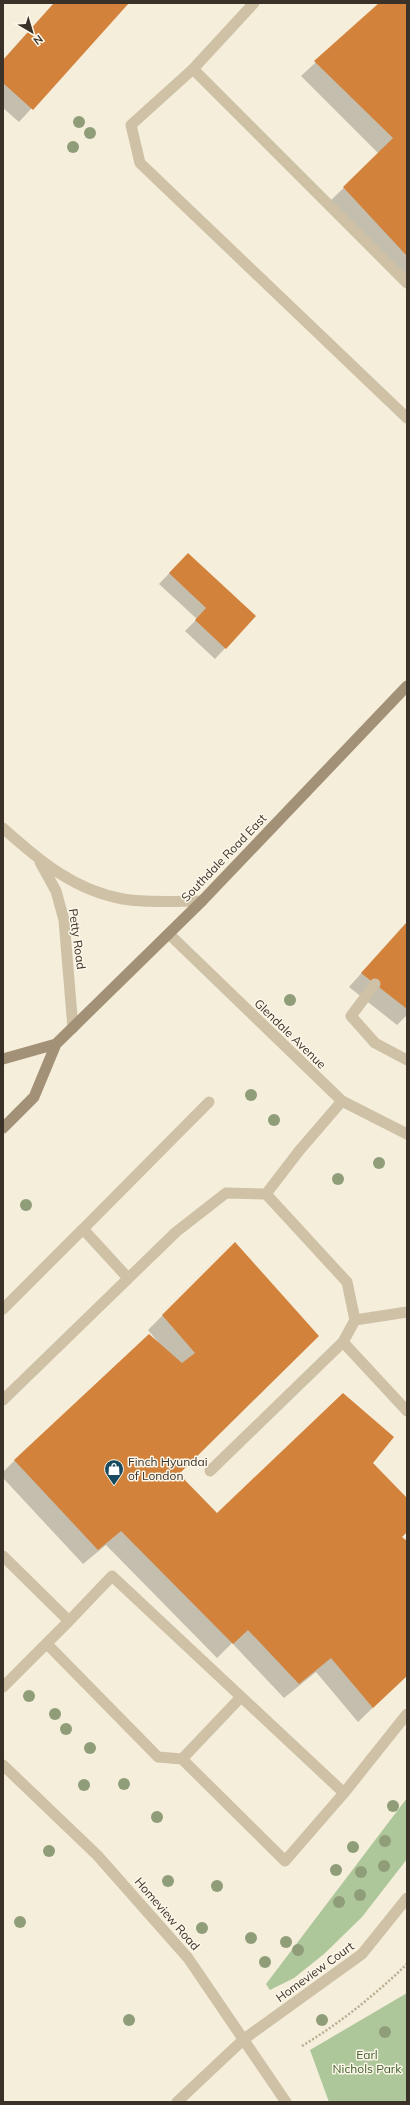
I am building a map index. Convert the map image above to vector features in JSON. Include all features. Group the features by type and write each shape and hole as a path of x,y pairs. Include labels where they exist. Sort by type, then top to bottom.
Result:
{"main road":[{"name":"Southdale Road East","path":"3,1128 34,1097 56,1044 202,901 407,686"},
{"name":"Southdale Road East","path":"3,1059 56,1044"}],"street":[{"path":"254,3 193,69 131,124 140,163 407,418"},
{"path":"193,69 407,283"},
{"name":"Petty Road","path":"3,828 38,859 77,885 123,899 202,901"},
{"name":"Petty Road","path":"38,859 56,891 64,920 73,1028"},
{"name":"Glendale Avenue","path":"169,934 342,1102 407,1134"},
{"path":"375,984 351,1016 375,1043 407,1060"},
{"path":"3,1309 209,1102"},
{"path":"266,1194 299,1151 342,1102"},
{"path":"3,1400 176,1232 226,1193 266,1194 347,1282 355,1320 343,1342 210,1471"},
{"path":"83,1229 128,1278"},
{"path":"355,1320 407,1312"},
{"path":"343,1342 407,1411"},
{"path":"3,1556 69,1621"},
{"path":"3,1687 47,1644 112,1576 344,1793"},
{"path":"47,1644 158,1757 182,1759 285,1861 344,1793 407,1714"},
{"path":"182,1759 241,1697"},
{"name":"Homeview Road","path":"3,1765 97,1855 188,1958 286,2102"},
{"name":"Homeview Court","path":"177,2102 244,2039 362,1954 407,1898"}],"path":[{"path":"302,2046 334,2025 380,1990 407,1964"}],"green space":[{"path":"407,1798 407,1859 362,1917 324,1954 294,1978 270,1990 266,1984"},
{"name":"Earl Nichols Park","path":"407,1993 407,2102 329,2102 310,2050"}],"building":[{"path":"54,3 129,3 33,110 3,83 3,60"},
{"path":"379,3 407,3 407,256 343,187 393,138 314,61"},
{"path":"188,553 256,616 226,649 195,620 206,608 169,573"},
{"path":"407,922 407,1009 361,973"},
{"name":"Finch Hyundai of London","path":"235,1242 319,1336 179,1474 217,1513 343,1393 394,1437 373,1463 407,1498 407,1532 402,1537 407,1541 407,1676 373,1708 331,1658 299,1684 248,1630 233,1644 121,1531 98,1550 14,1460 149,1334 182,1363 195,1353 162,1315"}],"place":[{"name":"Finch Hyundai of London","path":"114,1486"}]}
